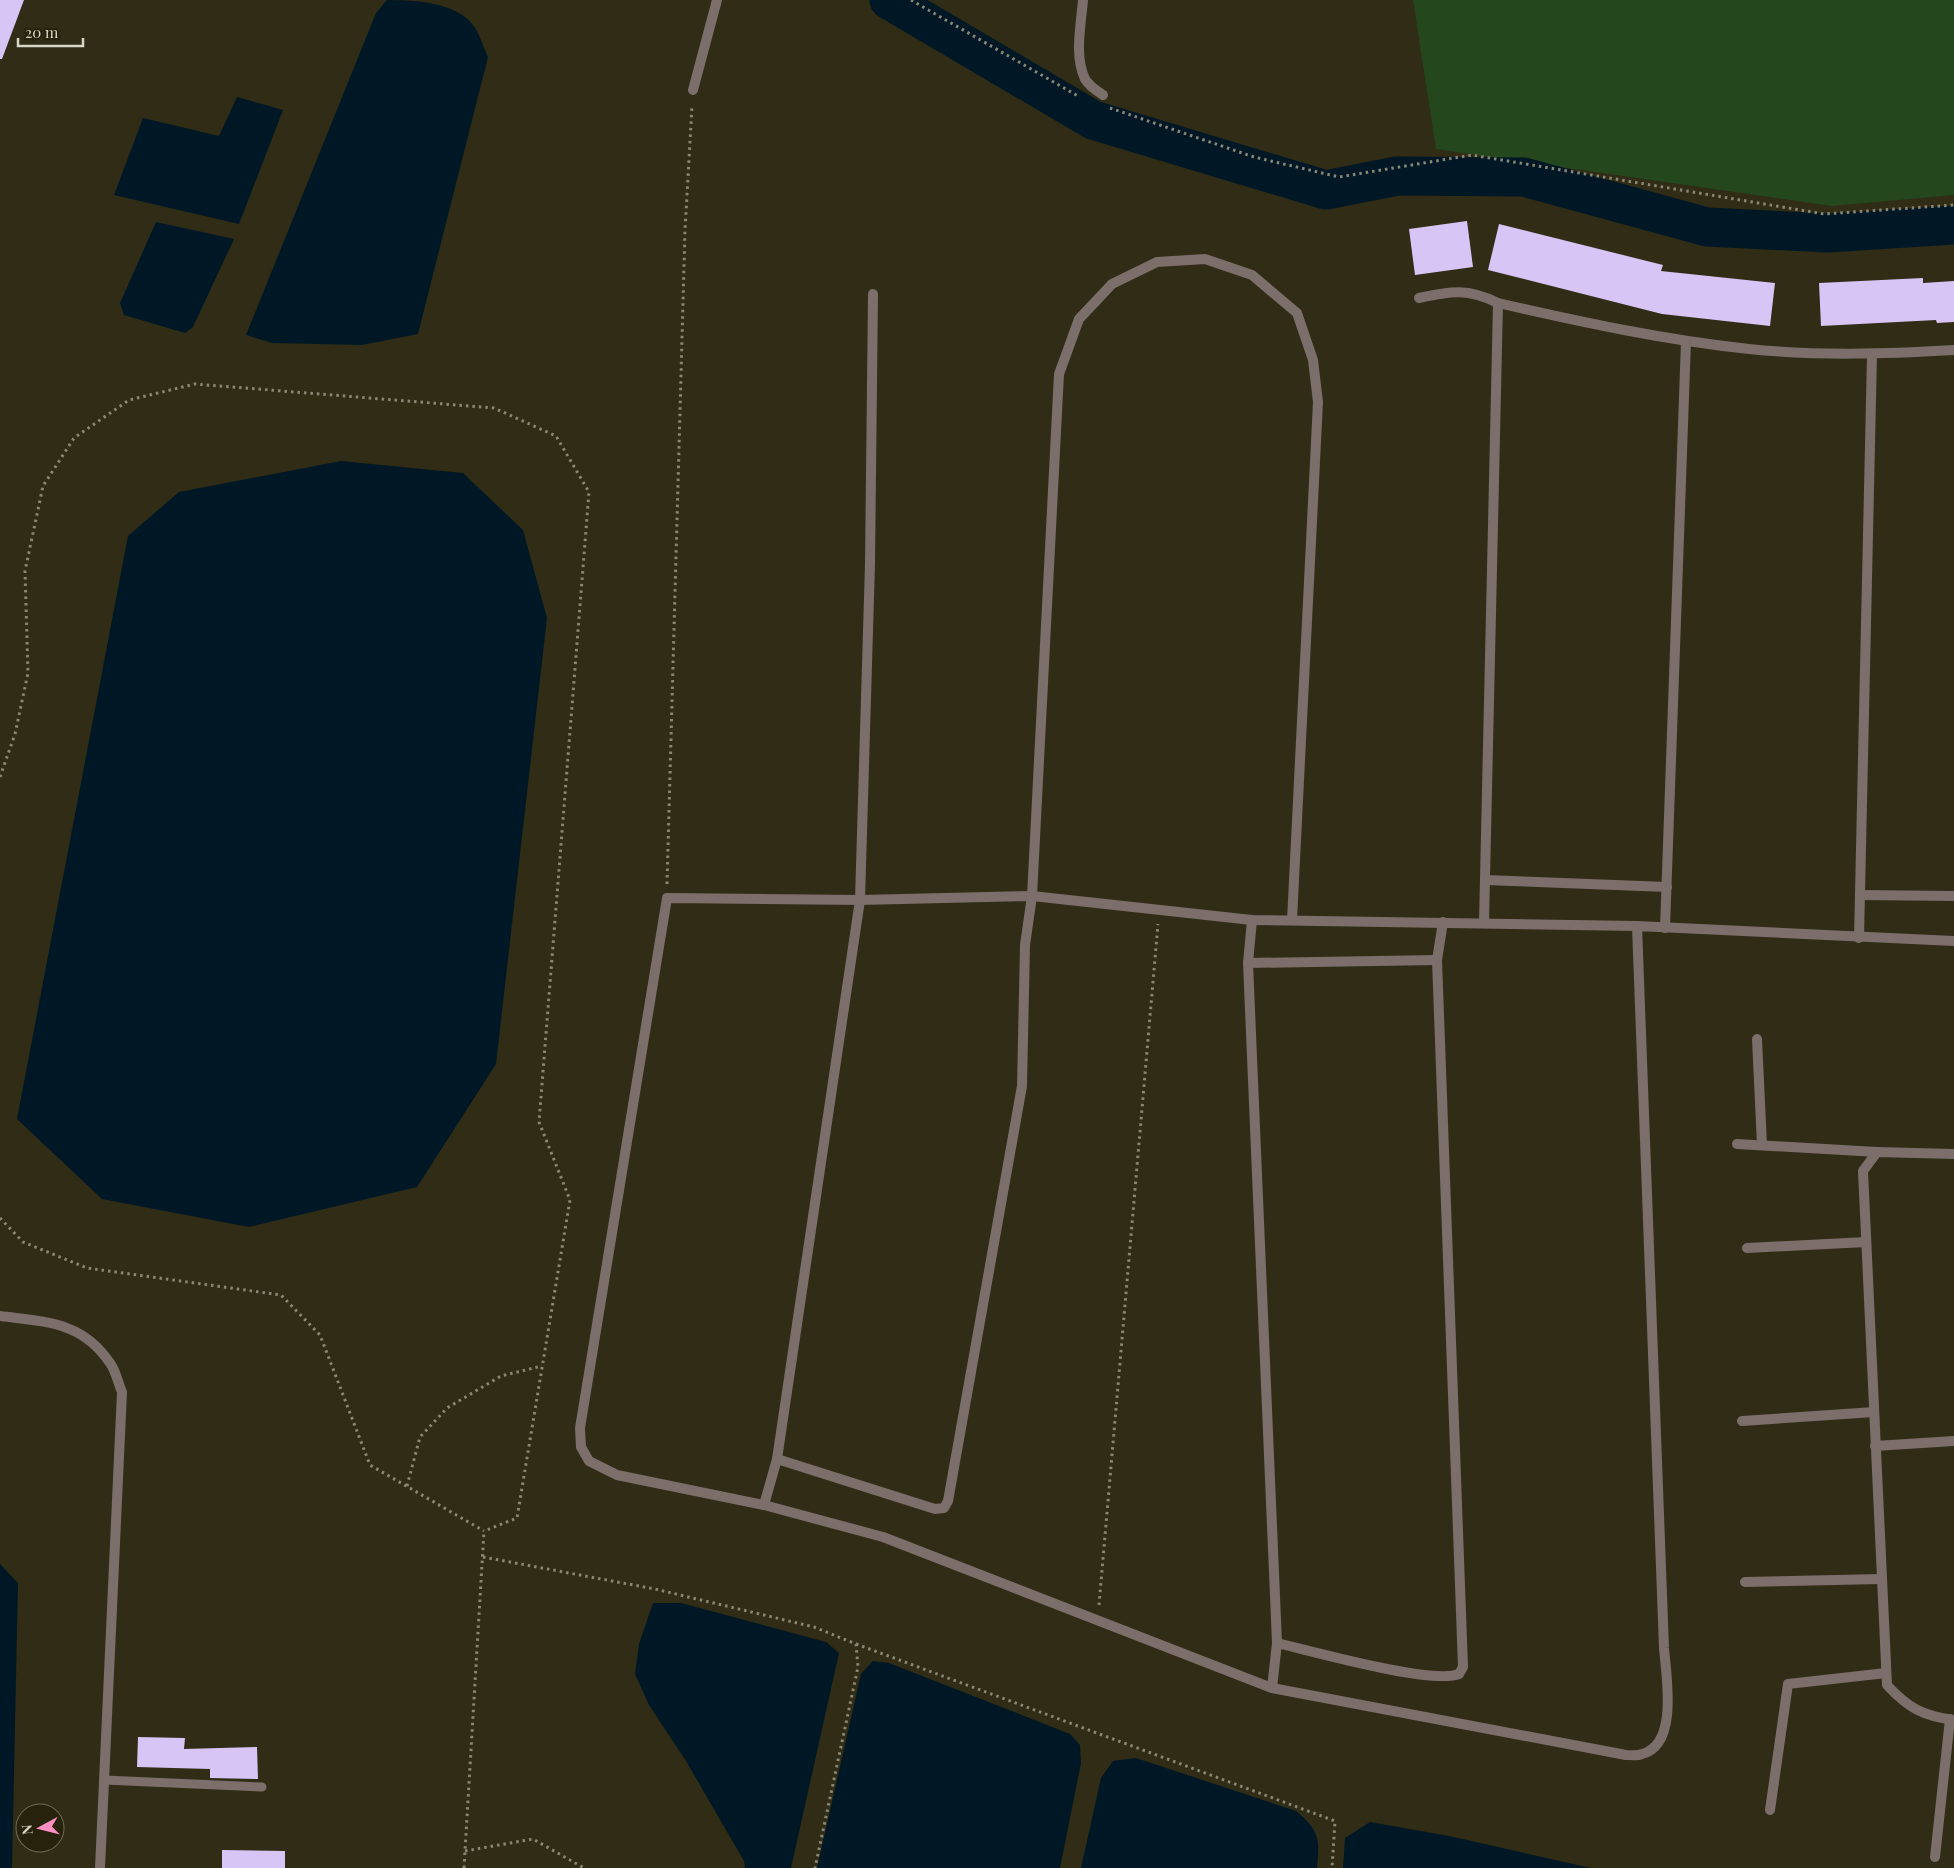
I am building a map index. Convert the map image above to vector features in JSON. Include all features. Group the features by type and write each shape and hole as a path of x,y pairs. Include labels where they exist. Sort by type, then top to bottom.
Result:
{"street":[{"path":"693,90 717,0"},
{"path":"1083,0 1081,62 1086,81 1103,95"},
{"path":"777,1459 935,1509 944,1508 948,1501 1022,1086 1024,945 1032,896 1059,374 1079,318 1112,284 1157,262 1205,259 1252,275 1297,313 1313,360 1318,402 1292,920"},
{"path":"1419,298 1465,291 1481,295 1498,304 1608,328 1750,349 1872,355 1954,350"},
{"path":"764,1506 777,1459 860,900 870,564 873,294"},
{"path":"1484,923 1498,304"},
{"path":"1665,928 1686,341"},
{"path":"1859,938 1872,355"},
{"path":"1485,880 1667,887"},
{"path":"1860,895 1954,896"},
{"path":"1637,926 1664,1648 1669,1704 1664,1732 1654,1748 1642,1754 1626,1755 1272,1688 883,1537 764,1506 617,1474 589,1460 581,1447 580,1428 667,898 860,900 1032,896 1252,920 1637,926 1954,942"},
{"path":"1252,920 1248,963 1278,1643 1272,1688"},
{"path":"1278,1643 1412,1674 1446,1677 1459,1674 1463,1667 1437,960 1443,922"},
{"path":"1248,963 1437,960"},
{"path":"1757,1039 1762,1145"},
{"path":"1737,1144 1877,1152 1954,1154"},
{"path":"1877,1152 1864,1171 1886,1673 1887,1684 1904,1704 1933,1717 1952,1720 1935,1857"},
{"path":"1747,1248 1866,1242"},
{"path":"0,1316 60,1324 92,1341 111,1364 122,1392 100,1868"},
{"path":"1742,1421 1874,1412"},
{"path":"1875,1446 1954,1441"},
{"path":"1745,1582 1881,1579"},
{"path":"1770,1810 1788,1684 1886,1673"}],"lane":[{"path":"104,1780 262,1787"}],"path":[{"path":"912,0 1069,93 1086,100"},
{"path":"667,898 685,230 693,90"},
{"path":"1104,106 1254,157 1339,177 1472,155 1824,214 1954,205"},
{"path":"0,778 15,734 28,673 25,571 43,486 74,438 129,400 195,384 484,407 494,408 556,436 589,492 539,1122 570,1200 517,1518 484,1531"},
{"path":"1098,1621 1159,910"},
{"path":"0,1218 23,1242 87,1268 281,1295 320,1335 370,1465 484,1531"},
{"path":"407,1486 420,1437 447,1408 501,1376 542,1366"},
{"path":"464,1868 484,1531"},
{"path":"483,1557 655,1589 814,1626 856,1644 1336,1821 1332,1868"},
{"path":"815,1868 858,1667 856,1644"},
{"path":"465,1851 533,1839 584,1868"}],"green space":[{"path":"1413,0 1954,0 1954,195 1832,206 1436,149"}],"water":[{"path":"387,0 422,2 456,11 466,17 473,25 480,36 488,57 418,334 362,345 272,343 246,335 376,13"},
{"path":"237,97 283,110 239,224 114,195 143,118 219,136"},
{"path":"156,222 234,239 193,327 185,333 124,315 120,303"},
{"path":"341,461 463,473 523,530 547,618 496,1064 417,1187 249,1227 102,1199 17,1119 128,536 179,492"},
{"path":"0,1564 18,1583 12,1868 0,1868"},
{"path":"653,1603 681,1603 826,1642 839,1653 791,1868 745,1868 744,1861 686,1761 649,1705 635,1674 639,1644"},
{"path":"873,1661 889,1663 1070,1734 1080,1745 1081,1763 1060,1868 817,1868 861,1674"},
{"path":"1136,1758 1296,1811 1314,1830 1318,1842 1317,1868 1081,1868 1101,1778 1113,1761"},
{"path":"1370,1822 1449,1836 1591,1868 1343,1868 1345,1838"}],"building":[{"path":"0,0 24,0 2,59 0,59"},
{"path":"1467,221 1473,267 1415,275 1409,229"},
{"path":"1499,224 1663,265 1661,271 1775,283 1770,326 1662,314 1488,270"},
{"path":"1923,278 1923,283 1954,281 1954,322 1937,323 1936,320 1821,326 1819,283"},
{"path":"138,1737 185,1738 184,1749 257,1747 258,1779 210,1778 210,1769 137,1767"},
{"path":"222,1850 285,1851 285,1868 222,1868"}],"waterway":[{"path":"889,0 1093,120 1326,190 1397,176 1524,177 1707,227 1828,233 1954,225"}]}
